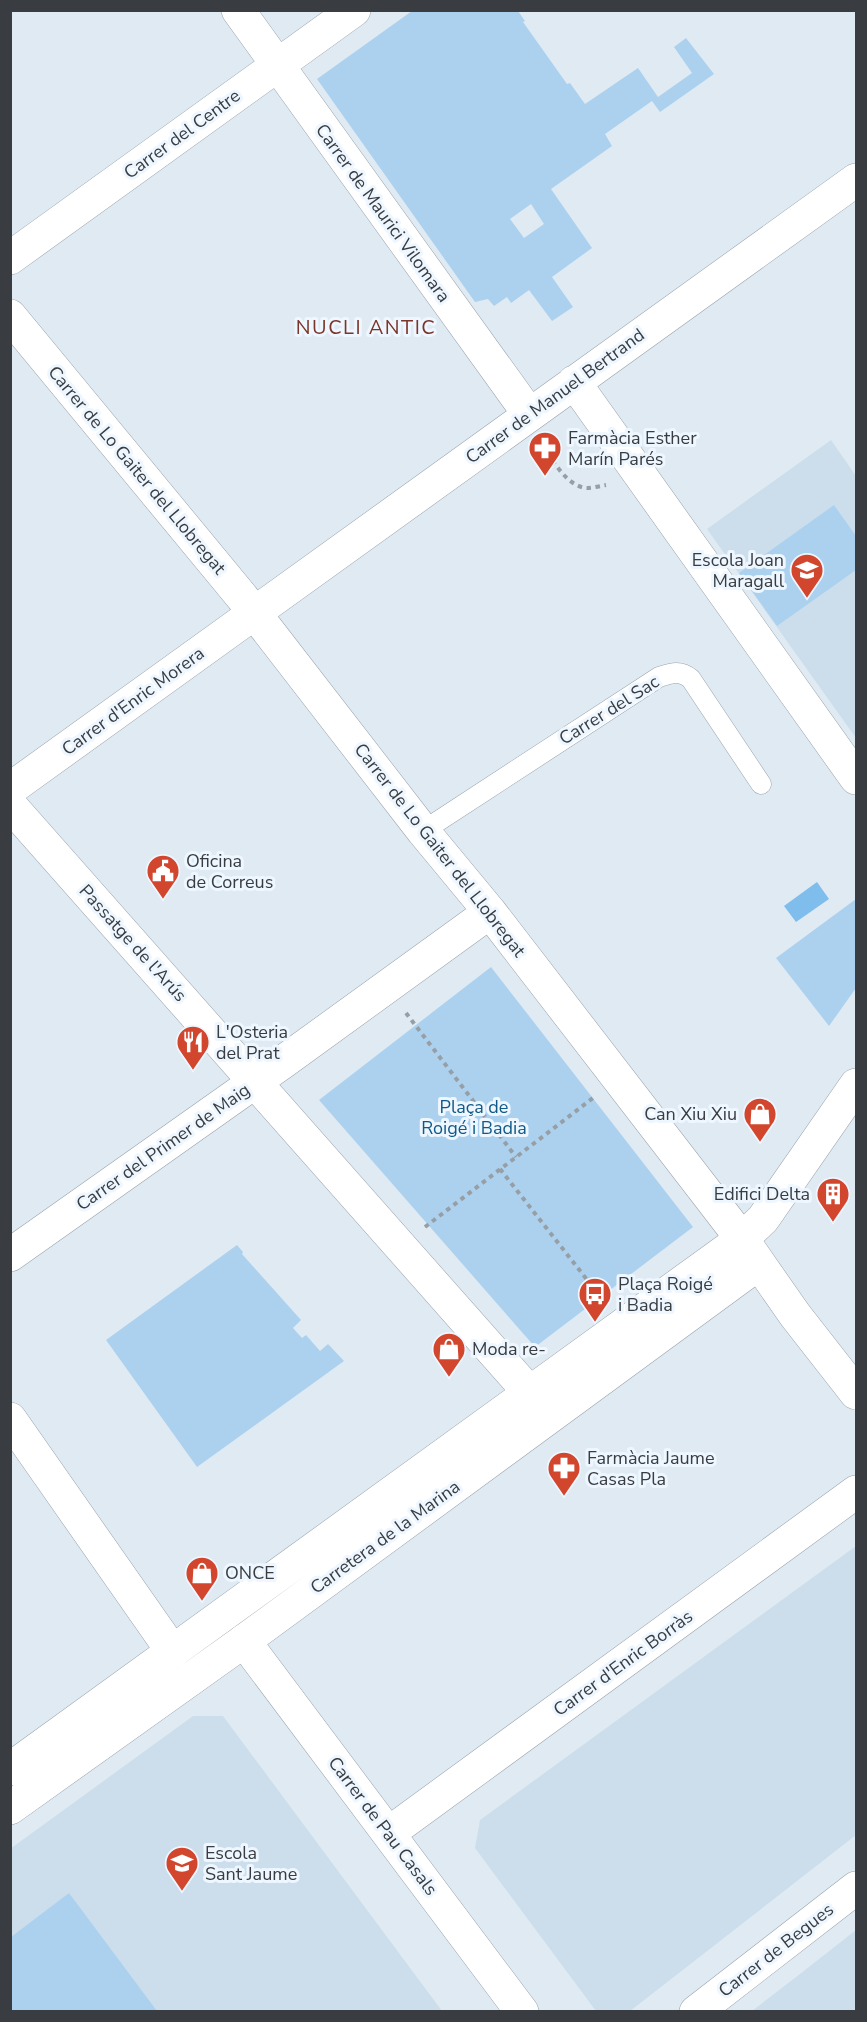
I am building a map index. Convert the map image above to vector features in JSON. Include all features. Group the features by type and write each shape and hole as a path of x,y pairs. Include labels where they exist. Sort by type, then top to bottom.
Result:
{"street":[{"name":"Carrer de Maurici Vilomara","path":"238,10 528,414"},
{"name":"Carrer del Centre","path":"10,258 354,10"},
{"name":"Carrer de Manuel Bertrand","path":"255,614 528,414 854,186"},
{"name":"Carrer de Lo Gaiter del Llobregat","path":"10,316 255,614 423,831 490,912 856,1393"},
{"path":"573,382 856,778"},
{"name":"Carrer d'Enric Morera","path":"12,789 255,614"},
{"name":"Passatge de l'Arús","path":"12,789 256,1081"},
{"name":"Carrer del Primer de Maig","path":"10,1255 490,912"},
{"path":"256,1081 529,1392 533,1405 533,1416 528,1432"},
{"path":"750,1251 763,1219 856,1085"},
{"name":"Carretera de la Marina","path":"10,1769 529,1392 607,1338 750,1251"},
{"name":"Carretera de la Marina","path":"10,1808 244,1641 528,1432 750,1251"},
{"path":"10,1419 173,1652"},
{"name":"Carrer d'Enric Borràs","path":"389,1833 856,1492"},
{"name":"Carrer de Pau Casals","path":"244,1641 522,2012"},
{"name":"Carrer de Begues","path":"696,2012 856,1888"}],"lane":[{"name":"Carrer del Sac","path":"423,831 659,677 674,672 684,673 691,679 761,784"}],"path":[{"path":"541,446 567,478 577,484 585,488 616,484"},
{"path":"404,1010 516,1157"},
{"path":"422,1229 599,1093"},
{"path":"500,1169 609,1307"}],"shaded area":[{"name":"Escola Joan Maragall","path":"831,440 856,476 856,738 707,529"},
{"path":"817,882 829,899 796,922 784,906"},
{"path":"856,1546 856,1835 630,2011 596,2011 475,1848 480,1820"},
{"name":"Escola Sant Jaume","path":"193,1716 223,1716 442,2011 11,2011 10,1849"},
{"path":"856,1930 856,2011 752,2011 800,1974"}],"green space":[{"path":"412,11 518,11 525,21 523,22 567,84 570,83 585,104 638,68 658,97 692,73 674,47 686,38 714,74 660,112 652,101 605,134 612,146 551,189 592,248 552,277 573,307 552,321 529,290 511,303 507,297 494,306 488,299 475,302 317,79","holes":["531,204 544,224 524,238 510,219"]},
{"path":"834,505 856,536 856,570 777,626 739,573"},
{"path":"856,899 856,988 829,1026 776,958"},
{"name":"Plaça de Roigé i Badia","path":"491,967 693,1227 535,1347 319,1100"},
{"path":"237,1245 243,1252 242,1254 301,1320 293,1328 302,1338 306,1335 320,1351 328,1344 344,1361 197,1467 106,1340"},
{"path":"69,1893 157,2011 11,2011 11,1937"}],"place":[{"name":"Farmàcia Esther Marín Parés","path":"545,477"},
{"name":"Escola Joan Maragall","path":"807,599"},
{"name":"Oficina de Correus","path":"163,900"},
{"name":"L'Osteria del Prat","path":"193,1071"},
{"name":"Can Xiu Xiu","path":"760,1143"},
{"name":"Edifici Delta","path":"833,1223"},
{"name":"Plaça Roigé i Badia","path":"595,1323"},
{"name":"Moda re-","path":"449,1378"},
{"name":"Farmàcia Jaume Casas Pla","path":"564,1497"},
{"name":"ONCE","path":"202,1602"},
{"name":"Escola Sant Jaume","path":"182,1892"}],"district":[{"name":"NUCLI ANTIC","path":"366,327"}]}
